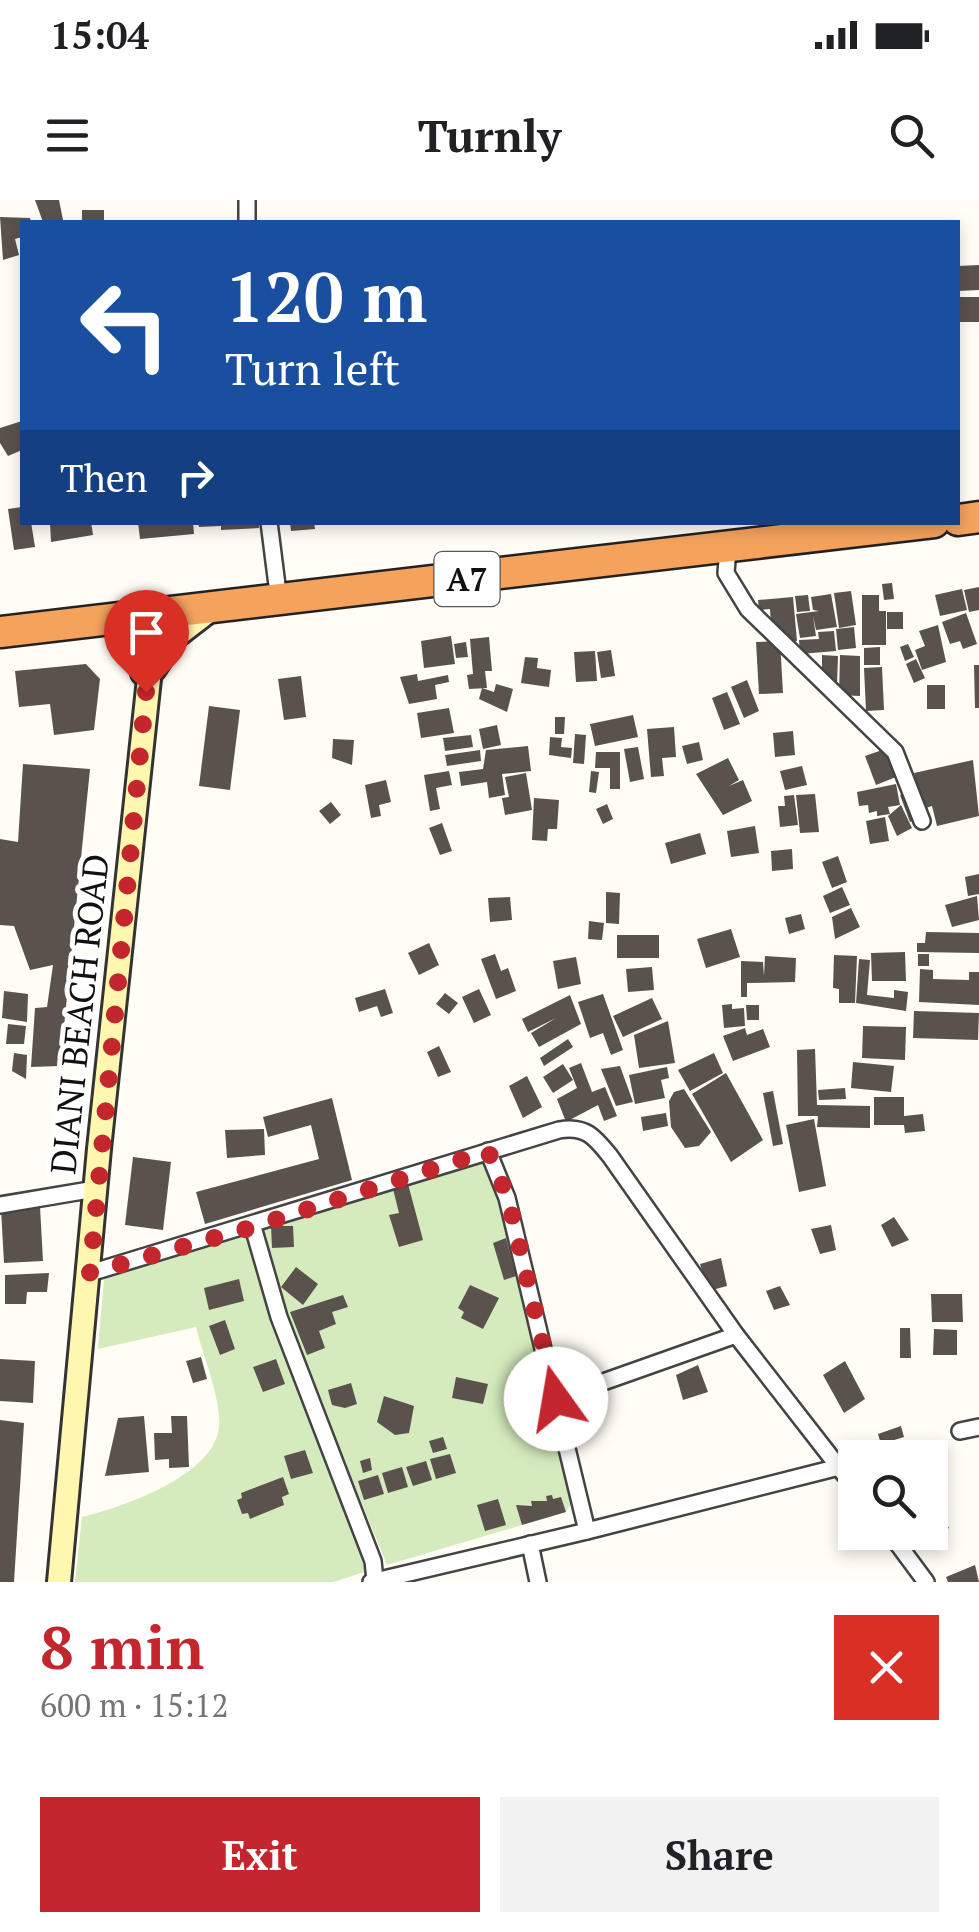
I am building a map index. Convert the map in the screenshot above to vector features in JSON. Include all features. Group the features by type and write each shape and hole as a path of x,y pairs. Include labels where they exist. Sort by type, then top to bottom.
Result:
{"highway":[{"name":"A7","path":"0,632 909,525"}],"main road":[{"path":"146,692 164,648 214,607"},
{"name":"DIANI BEACH ROAD","path":"59,1582 152,615"},
{"path":"104,620 133,640 146,692"}],"street":[{"path":"268,525 280,602"},
{"path":"728,547 726,573 748,609 896,752 922,822"},
{"path":"90,1273 253,1227 568,1128 594,1136 736,1335 838,1464"},
{"path":"488,1151 508,1198 587,1531"},
{"path":"0,1205 95,1189"},
{"path":"253,1227 280,1318 373,1561 373,1581 838,1468"},
{"path":"556,1399 736,1335"},
{"path":"960,1431 979,1427"},
{"path":"530,1544 538,1582"},
{"path":"902,1550 926,1582"}],"green space":[{"path":"485,1159 502,1200 572,1502 566,1512 387,1565 285,1315 260,1229"},
{"path":"247,1235 270,1311 368,1571 333,1582 75,1582 82,1517 142,1497 184,1474 213,1445 219,1427 215,1391 196,1327 98,1349 105,1268"}],"building":[{"path":"35,200 59,200 63,220 42,220"},
{"path":"82,210 104,210 104,220 82,220"},
{"path":"0,217 30,218 20,220 20,238 15,239 19,255 3,260"},
{"path":"979,265 979,290 960,291 960,266"},
{"path":"960,297 979,297 979,322 960,322"},
{"path":"20,422 20,451 8,456 0,443 0,428"},
{"path":"20,507 20,525 31,525 35,547 14,550 8,509"},
{"path":"50,525 91,525 93,535 51,542"},
{"path":"138,525 193,525 194,534 140,539"},
{"path":"199,525 259,525 221,530 221,526"},
{"path":"290,525 314,525 315,529 291,531"},
{"path":"892,583 894,599 884,600 882,584"},
{"path":"979,587 979,610 969,612 964,590"},
{"path":"962,589 967,610 940,616 935,595"},
{"path":"851,591 856,625 839,628 834,593"},
{"path":"831,594 837,627 816,630 813,616 816,636 800,638 796,614 819,611 813,610 811,597"},
{"path":"808,595 810,611 797,612 795,596"},
{"path":"862,595 879,595 879,611 886,611 886,645 862,645"},
{"path":"793,597 797,641 787,642 786,632 778,633 777,625 771,625 770,609 759,610 758,600"},
{"path":"887,612 903,612 903,629 887,629"},
{"path":"966,613 977,644 963,649 960,641 950,644 942,622"},
{"path":"938,625 946,662 922,670 915,650 925,646 919,631"},
{"path":"854,627 856,648 838,650 836,629"},
{"path":"834,631 836,651 800,654 799,640 819,639 818,632"},
{"path":"451,636 455,664 424,668 421,641"},
{"path":"489,637 492,671 485,671 487,688 469,689 467,675 473,674 470,639"},
{"path":"780,641 783,693 759,694 756,642"},
{"path":"466,642 468,657 456,658 454,644"},
{"path":"908,644 914,657 905,661 900,647"},
{"path":"880,647 880,665 864,665 864,648"},
{"path":"611,650 615,676 601,678 597,652"},
{"path":"595,651 597,681 576,682 574,652"},
{"path":"822,655 838,656 837,685 822,675"},
{"path":"840,655 860,656 860,696 839,695"},
{"path":"525,657 538,658 537,668 551,670 549,687 521,683"},
{"path":"916,659 925,678 914,683 906,664"},
{"path":"86,664 100,679 94,730 54,735 50,704 19,707 15,671"},
{"path":"974,665 979,665 979,708 975,708"},
{"path":"882,667 884,710 866,711 864,668"},
{"path":"417,674 418,681 448,675 449,682 435,685 437,699 409,704 400,677"},
{"path":"301,676 306,717 284,720 278,679"},
{"path":"747,680 759,711 744,718 731,687"},
{"path":"496,684 513,689 507,712 479,699 482,688 494,692"},
{"path":"927,685 945,685 945,709 927,709"},
{"path":"727,692 740,724 724,730 712,698"},
{"path":"209,706 240,710 230,790 199,786"},
{"path":"449,708 454,733 421,738 417,713"},
{"path":"633,715 638,737 595,746 590,724"},
{"path":"555,717 565,717 564,734 555,734"},
{"path":"497,725 501,745 483,749 479,729"},
{"path":"674,727 676,757 662,758 664,776 651,777 647,729"},
{"path":"793,731 795,755 775,757 773,733"},
{"path":"575,734 586,735 584,764 573,763"},
{"path":"471,735 473,747 445,751 443,738"},
{"path":"550,737 562,738 561,747 572,748 571,758 549,755"},
{"path":"333,739 354,740 352,765 332,758"},
{"path":"699,742 703,760 687,764 682,746"},
{"path":"528,746 531,771 502,774 505,795 489,798 487,782 461,786 459,772 483,769 486,750"},
{"path":"638,747 644,779 630,782 624,749"},
{"path":"885,749 896,777 876,785 865,756"},
{"path":"480,750 481,761 447,766 445,755"},
{"path":"596,752 620,752 620,789 610,789 610,768 595,768"},
{"path":"728,758 739,780 729,786 743,780 752,801 723,815 696,774"},
{"path":"973,760 979,816 937,826 932,806 923,809 914,773"},
{"path":"23,764 90,769 60,1066 31,1067 35,1008 47,1007 53,965 30,970 14,926 0,925 0,839 18,842"},
{"path":"802,766 807,785 785,790 780,771"},
{"path":"449,771 452,785 436,788 440,809 430,811 424,775"},
{"path":"591,771 599,772 596,793 589,792"},
{"path":"526,773 532,810 505,815 502,798 509,797 505,777"},
{"path":"386,780 391,802 379,805 381,816 371,818 365,785"},
{"path":"896,784 900,805 888,807 890,814 877,816 877,811 869,813 868,805 859,806 857,792"},
{"path":"907,793 917,819 910,822 900,795"},
{"path":"815,794 819,832 800,833 796,795"},
{"path":"794,795 798,825 780,827 778,806 785,806 784,796"},
{"path":"534,798 559,800 557,829 548,829 547,841 532,840"},
{"path":"331,802 341,815 330,824 319,811"},
{"path":"607,804 613,819 603,824 596,809"},
{"path":"901,805 912,828 897,836 888,816"},
{"path":"885,817 889,841 870,844 866,821"},
{"path":"442,823 452,851 440,855 429,828"},
{"path":"755,826 759,853 731,857 727,831"},
{"path":"700,833 706,854 671,864 665,843"},
{"path":"792,849 793,869 772,871 771,851"},
{"path":"838,856 847,882 832,888 822,862"},
{"path":"979,874 979,894 968,896 965,877"},
{"path":"842,887 850,905 830,913 823,896"},
{"path":"606,892 620,893 619,924 606,923"},
{"path":"977,896 979,920 952,927 945,905"},
{"path":"510,897 512,920 490,922 488,898"},
{"path":"851,908 860,927 835,939 832,917"},
{"path":"801,914 805,929 789,934 785,918"},
{"path":"589,921 604,923 602,940 588,939"},
{"path":"731,929 740,957 706,968 697,939"},
{"path":"926,932 979,933 979,953 917,952 917,943 925,943"},
{"path":"617,935 659,935 659,958 617,958"},
{"path":"429,943 439,965 419,975 408,953"},
{"path":"905,952 906,981 872,981 871,953"},
{"path":"495,954 501,971 508,968 516,991 496,999 481,959"},
{"path":"918,954 929,954 929,966 918,966"},
{"path":"834,955 857,956 855,1003 839,1003 839,989 833,988"},
{"path":"765,956 796,958 795,982 747,983 747,997 741,997 741,961 763,962 764,976"},
{"path":"576,957 581,984 558,989 553,961"},
{"path":"859,959 870,960 867,995 894,998 894,990 908,992 906,1011 856,1003"},
{"path":"652,967 654,990 628,992 626,969"},
{"path":"920,969 933,970 933,979 969,980 969,972 979,972 979,1005 919,1002"},
{"path":"385,989 393,1013 381,1017 377,1006 359,1012 355,998"},
{"path":"479,989 491,1015 474,1023 462,997"},
{"path":"4,991 28,994 27,1022 2,1018"},
{"path":"445,993 458,1003 449,1014 436,1004"},
{"path":"603,994 623,1050 611,1055 603,1033 590,1038 578,1002"},
{"path":"570,995 581,1024 539,1047 531,1033 556,1018 528,1032 522,1019"},
{"path":"652,998 662,1019 623,1037 613,1016"},
{"path":"732,1004 732,1009 744,1008 745,1026 724,1028 722,1005"},
{"path":"746,1005 759,1005 759,1020 747,1020"},
{"path":"914,1011 979,1013 978,1040 913,1038"},
{"path":"668,1021 675,1063 639,1068 634,1035"},
{"path":"8,1024 26,1026 24,1044 6,1044"},
{"path":"863,1026 906,1027 905,1060 862,1058"},
{"path":"745,1028 747,1035 763,1029 770,1047 733,1061 723,1036"},
{"path":"568,1039 573,1047 544,1066 540,1058"},
{"path":"439,1046 451,1072 438,1077 427,1052"},
{"path":"815,1049 817,1105 870,1106 870,1128 817,1127 818,1116 798,1116 797,1050"},
{"path":"14,1053 27,1055 26,1079 12,1071"},
{"path":"714,1053 723,1073 690,1091 678,1070"},
{"path":"853,1062 894,1066 891,1092 851,1088"},
{"path":"581,1063 592,1092 605,1087 617,1116 604,1121 598,1105 566,1122 557,1099 577,1088 569,1068"},
{"path":"563,1064 573,1080 553,1093 543,1077"},
{"path":"620,1066 633,1102 616,1106 601,1069"},
{"path":"667,1067 669,1078 661,1080 665,1098 635,1104 629,1075"},
{"path":"726,1073 763,1140 731,1162 692,1094"},
{"path":"527,1076 542,1107 523,1118 509,1086"},
{"path":"845,1088 846,1099 819,1100 818,1090"},
{"path":"684,1089 711,1132 699,1146 685,1148 671,1127 669,1101 674,1092"},
{"path":"773,1091 783,1144 773,1146 763,1093"},
{"path":"874,1097 904,1097 904,1116 923,1114 925,1131 905,1133 904,1125 874,1125"},
{"path":"332,1098 352,1180 205,1224 196,1192 319,1159 311,1125 268,1137 263,1117"},
{"path":"666,1113 668,1126 643,1131 641,1117"},
{"path":"814,1119 826,1186 799,1192 786,1125"},
{"path":"264,1129 265,1155 227,1158 225,1130"},
{"path":"133,1157 171,1162 163,1230 125,1225"},
{"path":"408,1184 423,1240 399,1247 389,1215 399,1213 393,1189"},
{"path":"40,1207 43,1261 4,1263 1,1209"},
{"path":"894,1217 909,1240 892,1247 881,1225"},
{"path":"831,1225 836,1250 820,1254 811,1229"},
{"path":"271,1226 293,1226 294,1247 272,1248"},
{"path":"506,1238 516,1276 504,1280 493,1243"},
{"path":"721,1258 727,1286 708,1291 700,1264"},
{"path":"296,1267 318,1284 303,1305 281,1287"},
{"path":"49,1273 47,1292 27,1292 26,1304 5,1304 5,1275"},
{"path":"239,1279 244,1301 209,1310 204,1288"},
{"path":"470,1285 499,1298 483,1329 461,1318 464,1312 458,1308"},
{"path":"780,1286 790,1305 774,1310 766,1291"},
{"path":"931,1294 962,1294 963,1322 932,1322"},
{"path":"343,1295 348,1307 332,1312 336,1324 319,1331 325,1348 307,1355 290,1312"},
{"path":"225,1320 235,1349 220,1355 209,1326"},
{"path":"900,1328 910,1328 911,1358 900,1358"},
{"path":"934,1329 957,1330 957,1355 933,1355"},
{"path":"201,1357 207,1379 193,1383 186,1361"},
{"path":"0,1359 35,1361 33,1403 0,1401"},
{"path":"276,1359 285,1384 263,1392 253,1367"},
{"path":"845,1361 865,1399 844,1413 823,1375"},
{"path":"698,1365 708,1392 683,1400 676,1375"},
{"path":"537,1375 541,1390 533,1392 529,1377"},
{"path":"456,1377 488,1384 483,1404 452,1398"},
{"path":"351,1383 357,1404 345,1408 332,1405 328,1390"},
{"path":"384,1396 414,1406 409,1433 395,1435 377,1422"},
{"path":"144,1416 149,1472 105,1476 118,1418"},
{"path":"171,1416 187,1416 189,1467 169,1468 169,1459 155,1460 154,1433 172,1433"},
{"path":"0,1420 24,1423 14,1582 0,1582"},
{"path":"901,1426 904,1437 880,1440 878,1434"},
{"path":"443,1437 447,1449 433,1453 429,1441"},
{"path":"305,1450 313,1473 291,1479 284,1456"},
{"path":"450,1454 456,1473 436,1479 430,1459"},
{"path":"370,1458 372,1470 363,1473 360,1461"},
{"path":"426,1461 432,1480 413,1486 406,1467"},
{"path":"402,1467 408,1487 388,1493 382,1473"},
{"path":"378,1475 384,1494 364,1500 358,1481"},
{"path":"283,1477 289,1494 282,1497 284,1505 250,1519 248,1513 242,1514 237,1500 242,1498 241,1493"},
{"path":"552,1495 553,1499 561,1497 566,1512 522,1525 516,1505 532,1506 531,1501 547,1501 546,1496"},
{"path":"498,1499 506,1525 485,1531 477,1505"},
{"path":"975,1565 979,1582 948,1582 946,1577"}],"route":[{"path":"146,692 95,1189 90,1273 253,1227 488,1151 508,1198 556,1399"}]}
